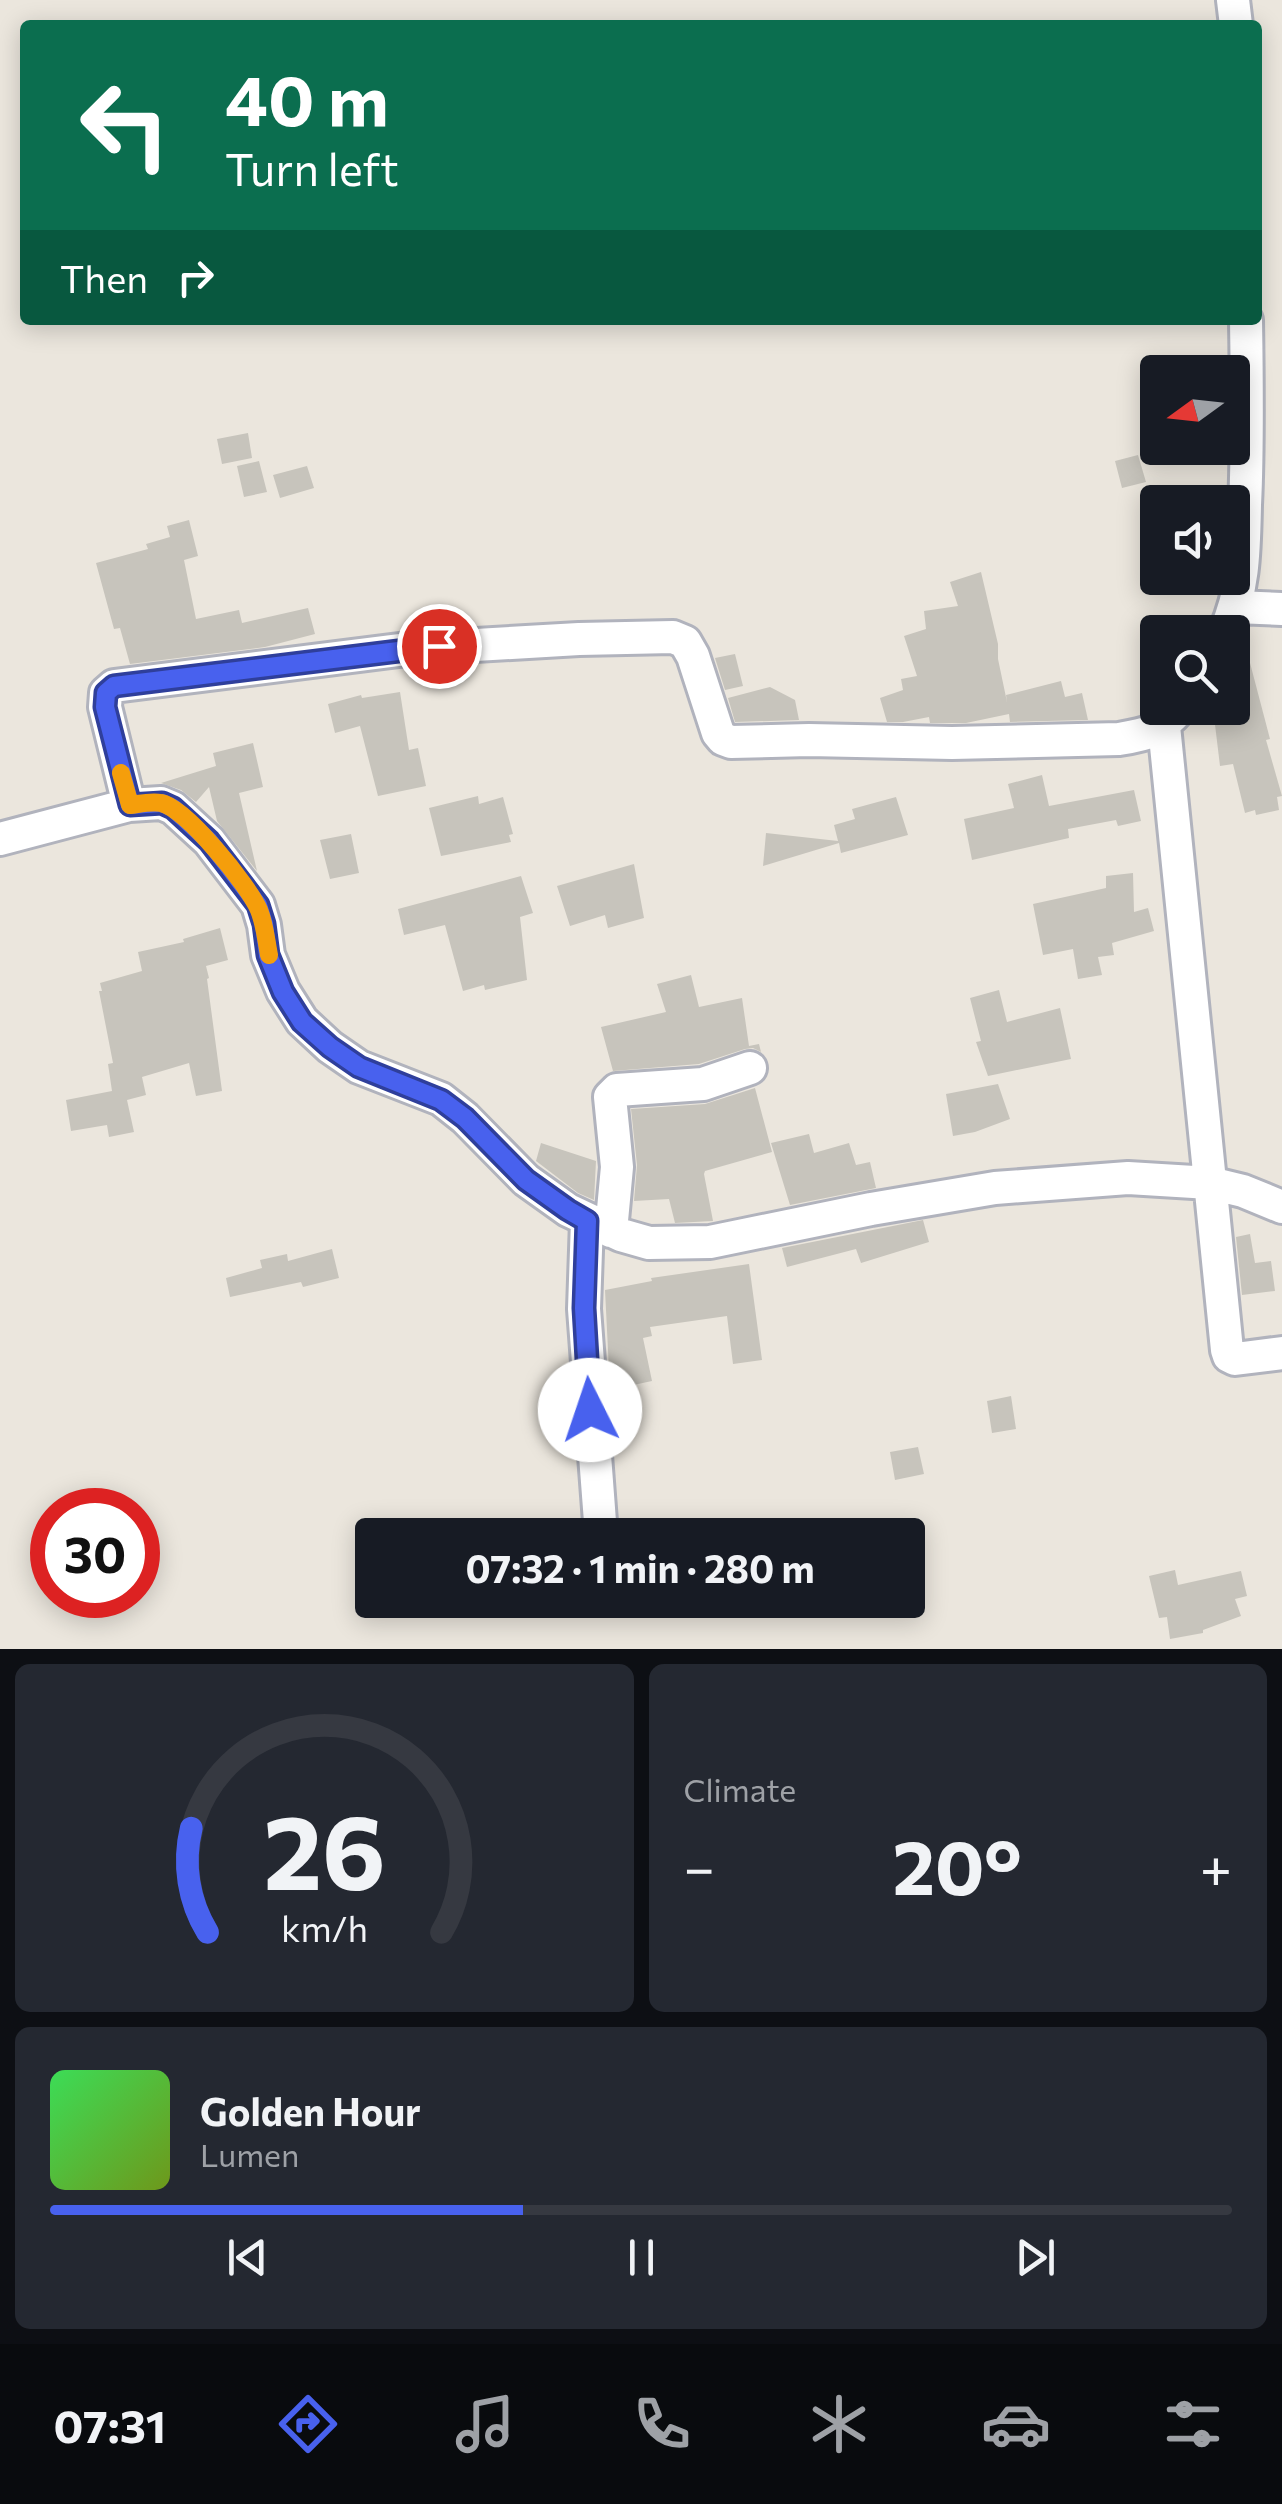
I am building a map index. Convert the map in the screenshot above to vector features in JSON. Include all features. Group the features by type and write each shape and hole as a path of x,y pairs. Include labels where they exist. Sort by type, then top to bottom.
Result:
{"street":[{"path":"1232,615 1242,578 1248,453 1246,325"},
{"path":"1250,616 1282,609"},
{"path":"130,805 105,707 106,693 114,686 439,646 673,637 685,642 718,733 731,742 1119,739 1140,736 1159,725"},
{"path":"1173,725 1210,1183 1228,1353 1235,1359 1282,1353"},
{"path":"0,839 130,805 162,803 173,808 209,841 258,905 268,955 283,992 302,1022 359,1067 441,1100 465,1118 526,1180 568,1210 599,1226 649,1243 710,1242 995,1188 1128,1178 1210,1183 1282,1207"},
{"path":"600,1518 584,1308 599,1226 617,1167 610,1097 616,1090 703,1084 750,1068"}],"building":[{"path":"248,433 252,458 222,464 217,439"},
{"path":"1138,455 1146,482 1122,488 1115,461"},
{"path":"259,461 267,492 244,497 237,466"},
{"path":"307,466 314,488 280,498 273,475"},
{"path":"189,520 198,556 184,560 196,619 239,610 242,623 308,608 315,634 265,647 130,664 120,628 114,629 96,563 148,549 146,544 170,537 167,526"},
{"path":"981,572 1007,702 1006,695 1061,681 1065,697 1082,693 1088,720 1010,722 1009,714 966,723 930,723 929,717 887,722 880,698 903,690 901,679 917,676 904,636 926,629 924,611 958,606 950,582"},
{"path":"735,654 743,686 725,690 715,658"},
{"path":"1250,663 1282,796 1277,797 1279,810 1245,813 1233,764 1220,766 1215,725 1250,725"},
{"path":"770,687 795,700 799,720 735,722 728,698"},
{"path":"400,692 409,750 418,748 426,786 378,796 360,726 335,733 328,704 361,695 362,698"},
{"path":"253,743 263,787 239,793 257,871 217,821 209,787 196,802 181,790 161,783 216,766 213,753"},
{"path":"1042,775 1049,806 1134,790 1141,821 1118,826 1116,820 1068,829 1069,838 972,860 964,819 1014,808 1008,784"},
{"path":"478,796 479,804 503,797 513,834 509,835 511,842 441,856 429,808"},
{"path":"896,797 908,835 841,853 839,843 763,866 766,833 838,841 834,825 855,819 852,809"},
{"path":"351,834 359,873 330,879 320,840"},
{"path":"634,864 644,918 608,928 605,915 570,926 557,886"},
{"path":"1133,873 1134,912 1148,908 1154,931 1112,943 1114,955 1098,957 1102,975 1078,979 1073,949 1043,955 1033,904 1106,888 1106,876"},
{"path":"521,876 533,913 520,917 527,980 463,991 445,925 404,935 398,909"},
{"path":"220,928 228,960 206,966 222,1091 196,1096 189,1063 142,1077 146,1095 127,1100 134,1132 109,1137 107,1125 71,1131 66,1100 112,1091 108,1064 113,1063 100,983 142,971 138,952 184,942 183,939"},
{"path":"691,975 699,1007 742,998 749,1046 759,1044 761,1052 745,1049 699,1064 613,1071 601,1027 666,1012 657,984"},
{"path":"999,990 1007,1022 1060,1008 1071,1059 988,1076 976,1042 981,1041 970,998"},
{"path":"998,1084 1010,1119 953,1136 946,1094"},
{"path":"755,1088 772,1152 705,1171 713,1221 675,1223 669,1199 634,1201 637,1165 631,1109 705,1104"},
{"path":"809,1134 814,1153 849,1143 856,1165 870,1162 876,1188 790,1205 771,1143"},
{"path":"541,1143 596,1161 594,1200 578,1193 536,1161"},
{"path":"923,1220 929,1242 861,1263 856,1249 787,1267 782,1248"},
{"path":"1250,1234 1255,1263 1271,1261 1275,1291 1242,1295 1236,1237"},
{"path":"332,1249 339,1278 230,1297 226,1278 262,1268 260,1260 287,1254 288,1261"},
{"path":"749,1264 762,1360 733,1364 727,1316 650,1327 652,1336 643,1338 652,1381 610,1390 605,1290 652,1281 651,1278"},
{"path":"1011,1396 1016,1429 992,1433 987,1401"},
{"path":"918,1447 924,1474 895,1480 890,1452"},
{"path":"1175,1570 1178,1585 1241,1571 1247,1596 1235,1599 1241,1616 1203,1633 1170,1639 1167,1617 1159,1618 1149,1576"}],"slow traffic":[{"path":"121,773 130,805 162,803 173,808 209,841 258,905 269,955"}],"route":[{"path":"439,646 114,686 106,693 105,707 130,805 162,803 173,808 209,841 258,905 268,955 283,992 302,1022 359,1067 441,1100 465,1118 526,1180 587,1221 584,1308 590,1410"}]}
